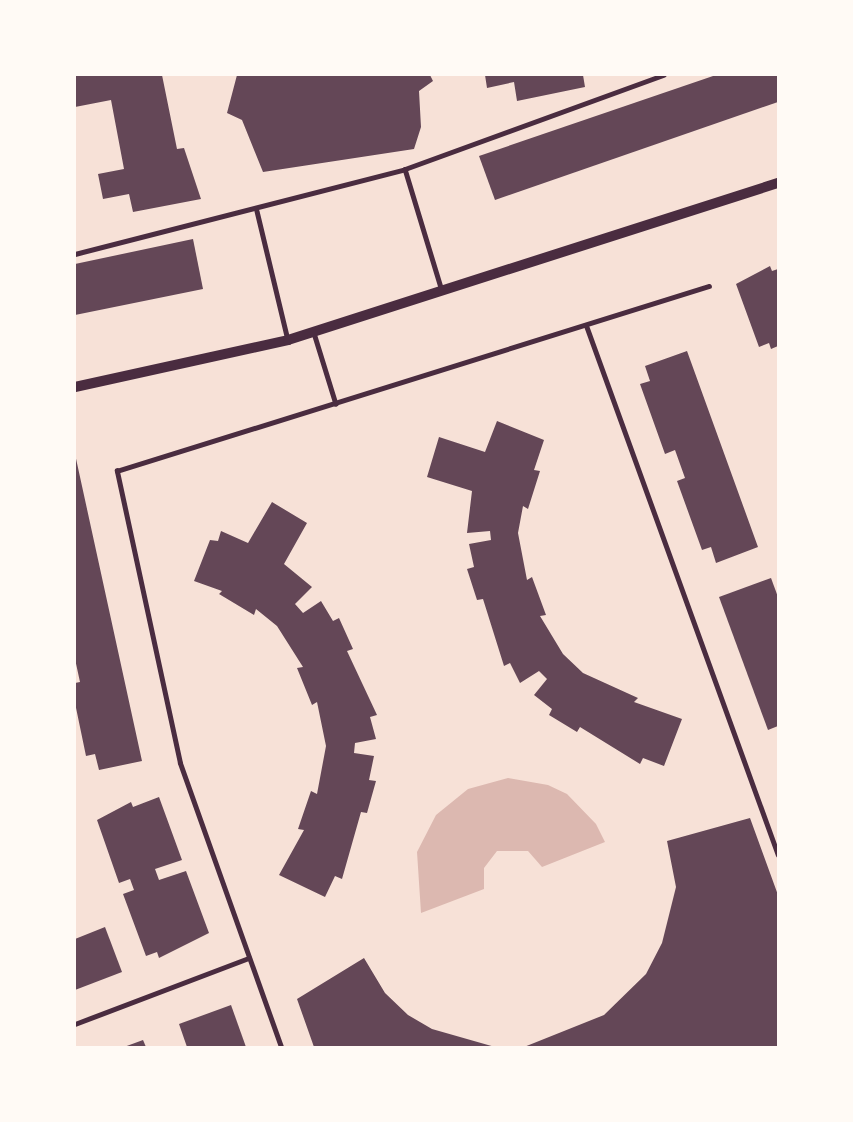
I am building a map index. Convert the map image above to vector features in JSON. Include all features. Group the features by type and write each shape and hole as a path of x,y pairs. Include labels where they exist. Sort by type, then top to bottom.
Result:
{"street":[{"path":"75,387 288,340 778,183"}],"lane":[{"path":"75,254 257,211 405,169 663,75"},
{"path":"405,169 442,291"},
{"path":"257,211 288,340"},
{"path":"281,1047 180,764 117,471 587,327 709,286"},
{"path":"587,327 778,854"},
{"path":"314,332 336,404"},
{"path":"75,1024 249,958"}],"shaded area":[{"path":"508,778 548,785 567,794 596,824 605,842 542,867 528,851 497,851 484,868 484,889 421,913 417,852 436,815 468,789"}],"building":[{"path":"75,75 162,75 177,149 184,148 201,199 133,212 129,194 103,199 98,174 124,169 111,100 75,107"},
{"path":"237,75 430,75 433,81 419,91 421,127 414,149 263,172 242,120 227,113"},
{"path":"485,75 583,75 585,87 517,101 514,82 487,88"},
{"path":"716,75 778,75 778,102 495,200 479,156"},
{"path":"193,239 203,289 75,315 75,264"},
{"path":"770,266 772,271 778,269 778,346 771,349 769,343 759,347 736,284"},
{"path":"687,351 758,547 716,563 711,547 702,550 677,481 685,478 675,450 665,454 640,384 650,381 645,366"},
{"path":"497,421 544,440 534,470 540,471 528,509 523,506 518,533 527,580 532,577 546,615 540,616 563,654 583,673 638,698 634,702 682,719 664,766 643,758 640,764 580,727 577,732 549,715 552,709 534,695 547,679 539,671 520,683 510,663 504,666 483,599 477,600 467,569 474,567 469,544 491,540 490,531 467,533 472,491 427,477 439,437 485,452"},
{"path":"75,454 142,761 99,770 95,754 86,756 75,703 75,683 80,682 75,659"},
{"path":"272,502 307,523 284,564 312,587 295,604 303,613 321,601 333,621 339,618 353,649 347,651 377,715 370,717 376,739 355,743 354,753 374,756 369,780 376,781 367,813 361,812 342,879 335,876 325,897 279,875 304,830 298,829 311,791 317,794 326,746 317,702 312,705 297,668 303,667 277,626 256,609 254,615 219,594 222,591 194,581 210,540 218,541 221,531 248,543"},
{"path":"771,578 778,597 778,726 768,730 719,597"},
{"path":"159,797 182,860 155,869 159,880 186,871 209,933 159,958 157,952 146,956 123,894 134,890 130,879 119,883 97,820 131,802 133,807"},
{"path":"750,818 778,895 778,1047 524,1047 604,1015 646,974 662,943 676,887 667,841"},
{"path":"105,927 122,972 75,990 75,939"},
{"path":"364,958 385,993 408,1015 432,1029 495,1047 314,1047 297,999"},
{"path":"231,1005 246,1047 187,1047 179,1024"},
{"path":"143,1040 146,1047 124,1047"}]}
